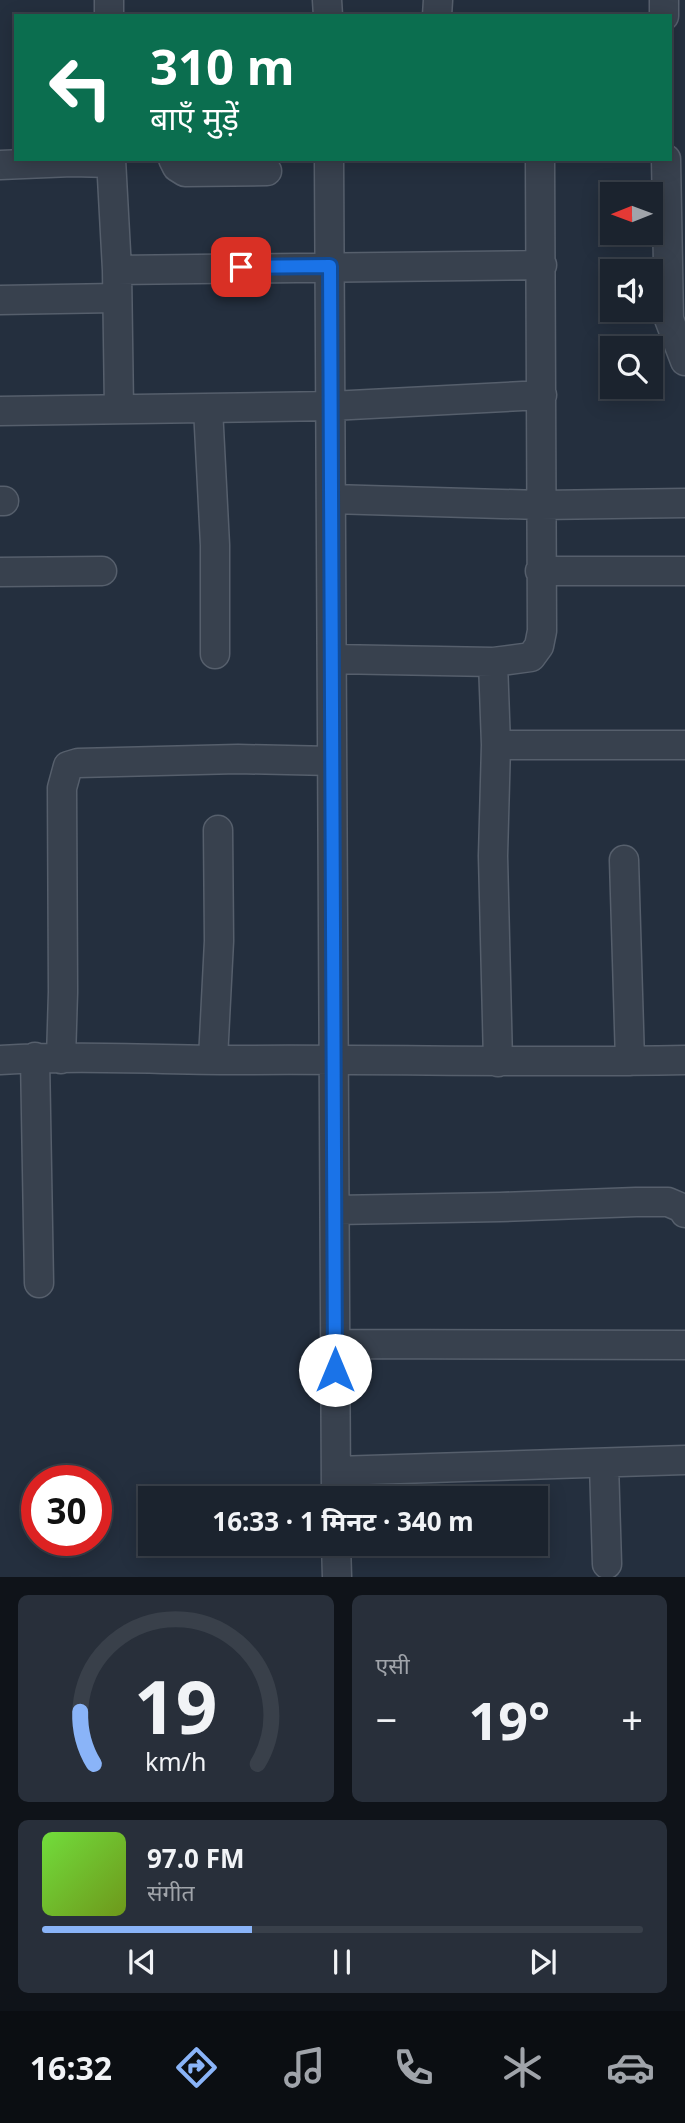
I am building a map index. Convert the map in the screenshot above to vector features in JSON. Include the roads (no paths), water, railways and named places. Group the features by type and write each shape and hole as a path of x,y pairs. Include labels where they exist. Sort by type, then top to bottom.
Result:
{"street":[{"path":"0,165 111,161 119,409"},
{"path":"174,161 184,172 267,171"},
{"path":"329,161 336,1485 685,1460"},
{"path":"332,659 494,662 531,657 539,646 542,631 540,161"},
{"path":"666,161 669,319 685,361"},
{"path":"0,300 117,284 330,266 542,265"},
{"path":"0,411 331,406 542,395"},
{"path":"208,408 214,533 215,654"},
{"path":"331,499 540,505 685,503"},
{"path":"541,571 685,570"},
{"path":"0,572 102,571"},
{"path":"494,662 496,745 493,856 498,1062"},
{"path":"496,745 685,745"},
{"path":"39,1283 48,1058 63,992 62,788 68,766 78,763 238,759 332,761"},
{"path":"213,1059 219,941 218,830"},
{"path":"624,860 630,1061"},
{"path":"0,1060 685,1060"},
{"path":"336,1210 668,1202 682,1208 685,1213"},
{"path":"335,1344 685,1345"},
{"path":"604,1464 607,1564"},
{"path":"337,1556 337,1577"}]}
